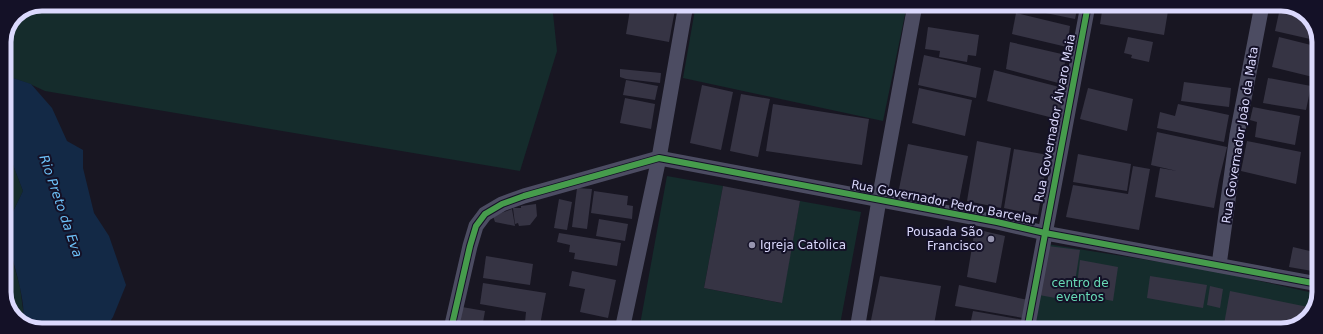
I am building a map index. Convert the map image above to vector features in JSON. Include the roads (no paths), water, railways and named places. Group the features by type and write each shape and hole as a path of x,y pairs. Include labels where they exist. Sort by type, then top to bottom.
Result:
{"street":[{"path":"624,323 659,158 685,11"},
{"path":"858,323 914,11"},
{"name":"Rua Governador Álvaro Maia","path":"1028,323 1087,11"},
{"name":"Rua Governador João da Mata","path":"1219,265 1237,135 1261,11"},
{"path":"453,323 470,246 476,226 485,214 502,204 524,196 659,158"},
{"name":"Rua Governador Pedro Barcelar","path":"659,158 1312,283"}],"water":[{"name":"Rio Preto da Eva","path":"11,77 31,84 52,108 67,141 83,150 83,168 94,213 109,236 126,285 113,317 109,323 42,323 32,321 23,316 21,291 11,253 11,216 23,191 11,160"}],"place":[{"name":"Pousada São Francisco","path":"991,239"},
{"name":"Igreja Catolica","path":"752,245"}],"park label":[{"name":"centro de eventos","path":"1080,290"}]}
